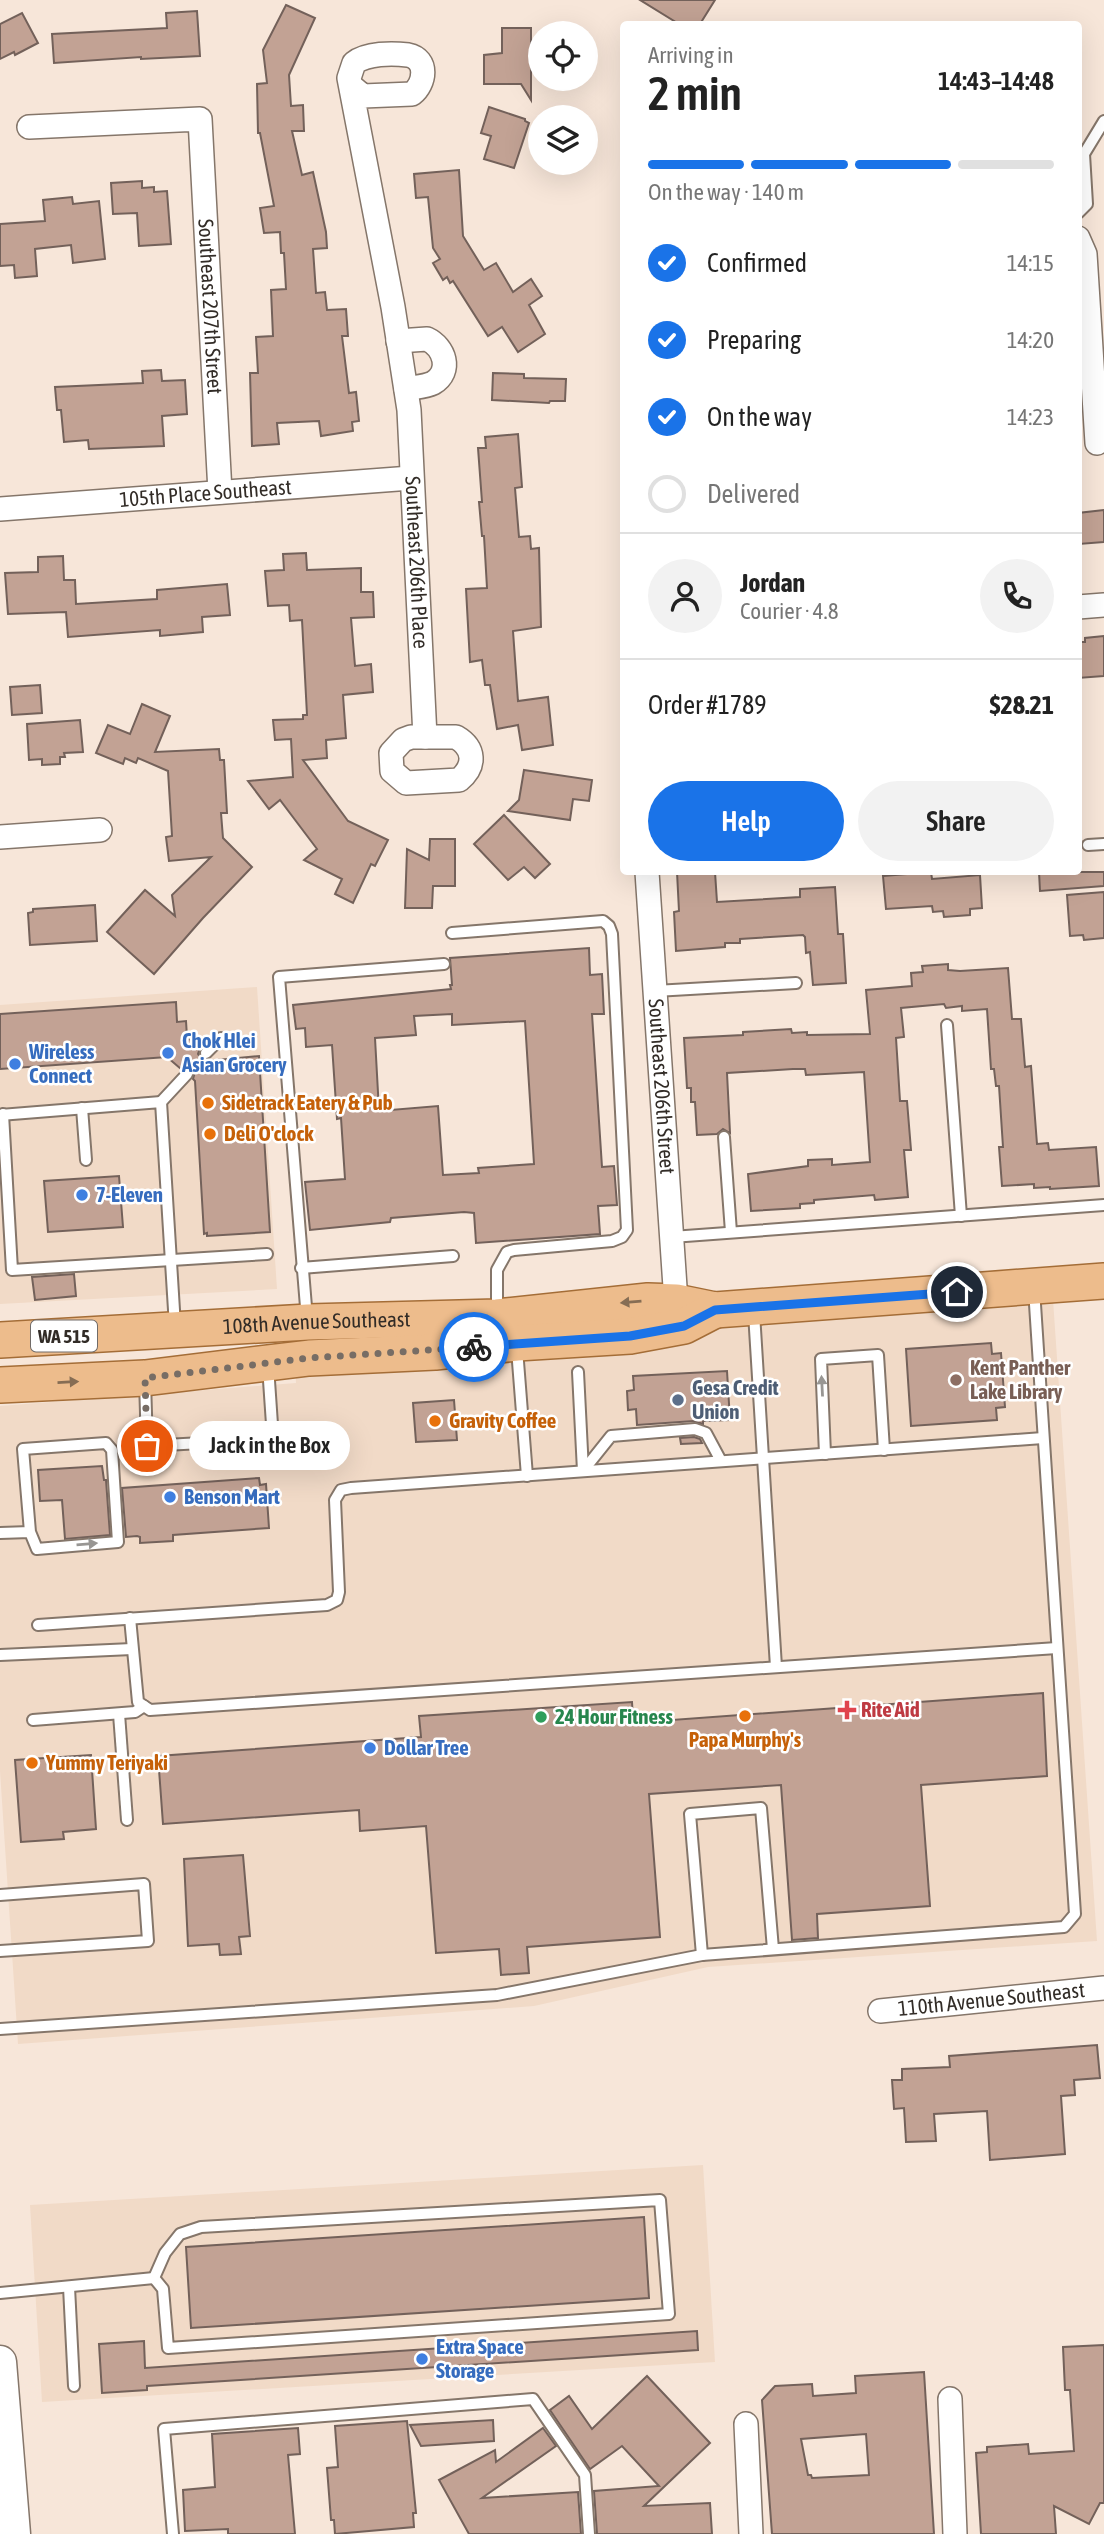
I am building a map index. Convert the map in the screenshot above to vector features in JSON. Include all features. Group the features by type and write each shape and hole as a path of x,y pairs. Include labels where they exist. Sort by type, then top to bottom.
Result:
{"main road":[{"name":"108th Avenue Southeast","path":"0,1385 145,1378 309,1358 435,1352 585,1306 648,1301 676,1302 715,1310 1104,1282"},
{"name":"108th Avenue Southeast","path":"0,1340 308,1322 630,1336 684,1326 715,1310"},
{"path":"0,2362 2,2423 13,2534"}],"street":[{"name":"Southeast 206th Place","path":"351,86 409,410 425,737"},
{"name":"Southeast 207th Street","path":"29,127 200,119 220,492"},
{"path":"1082,247 1085,254 1093,443"},
{"path":"398,341 427,339 442,350 445,359 440,377 433,383 405,389"},
{"name":"105th Place Southeast","path":"0,509 411,478"},
{"path":"1082,607 1104,605"},
{"path":"0,837 100,830"},
{"name":"Southeast 206th Street","path":"647,875 676,1302"},
{"name":"110th Avenue Southeast","path":"880,2011 1104,1988"},
{"path":"950,2399 955,2534"},
{"path":"747,2424 751,2534"}],"lane":[{"path":"1082,209 1087,204 1084,154 1104,121"},
{"path":"1088,845 1104,844"},
{"path":"452,933 603,921 612,934 627,1230 622,1237 612,1241 507,1252 497,1270 527,1476"},
{"path":"308,1322 279,977 444,964"},
{"path":"655,991 796,983"},
{"path":"947,1025 961,1216"},
{"path":"206,1053 221,1038"},
{"path":"187,1074 161,1102 2,1114 5,1223 12,1270 267,1254"},
{"path":"161,1102 175,1330"},
{"path":"82,1108 86,1160"},
{"path":"724,1137 731,1232"},
{"path":"672,1237 1104,1205"},
{"path":"302,1268 453,1256"},
{"path":"0,2029 497,1994 702,1955 1064,1927 1075,1914 1034,1286"},
{"path":"753,1306 776,1667"},
{"path":"825,1454 821,1359 832,1358 878,1355 884,1450"},
{"path":"145,1378 147,1446 273,1439 268,1364"},
{"path":"578,1372 583,1471"},
{"path":"583,1471 611,1436 695,1429 706,1433 722,1461"},
{"path":"38,1625 327,1605 337,1600 339,1592 335,1500 341,1490 1043,1438"},
{"path":"106,1443 111,1450 118,1542 37,1549 30,1532 23,1449 106,1443"},
{"path":"0,1533 30,1532"},
{"path":"131,1618 138,1702 150,1710 1057,1648"},
{"path":"0,1655 132,1649"},
{"path":"33,1720 135,1713 144,1706"},
{"path":"119,1714 127,1820"},
{"path":"702,1955 690,1814 761,1808 773,1949"},
{"path":"0,1895 144,1884 148,1941 0,1951"},
{"path":"660,2200 669,2314 168,2348 163,2289 154,2278 165,2253 180,2234 201,2227 660,2200"},
{"path":"0,2293 154,2278"},
{"path":"69,2287 74,2386"},
{"path":"173,2534 164,2429 533,2399 585,2476 589,2534"}],"shaded area":[{"path":"257,987 277,1289 0,1304 0,1005"},
{"path":"1052,1285 1097,1941 708,1967 534,2006 18,2044 0,1771 0,1406 296,1383 294,1339"},
{"path":"703,2165 715,2362 42,2402 30,2205"}],"building":[{"path":"640,0 715,0 702,21 674,21"},
{"path":"286,5 315,18 289,75 291,106 303,105 304,131 292,131 302,175 313,172 326,232 327,248 313,249 316,293 325,292 327,310 346,309 348,336 342,336 349,393 356,392 359,421 352,422 353,431 321,436 319,421 277,423 279,444 252,446 250,373 258,373 256,337 273,336 271,290 286,289 280,232 264,233 260,208 274,206 258,133 257,84 267,83 263,50"},
{"path":"197,11 200,56 54,63 52,34 167,28 166,13"},
{"path":"22,13 38,43 15,55 14,52 0,59 0,24"},
{"path":"502,28 528,28 528,91 531,91 531,100 521,84 484,84 484,55 502,53"},
{"path":"489,107 525,119 528,122 514,168 484,159 491,136 481,133"},
{"path":"459,170 463,236 484,270 496,263 513,292 531,279 542,296 529,305 545,334 518,352 502,327 488,336 453,281 450,283 447,277 443,280 433,263 440,259 433,248 428,197 416,198 414,174"},
{"path":"142,181 142,188 154,187 154,192 167,191 171,244 139,246 137,213 113,214 111,183"},
{"path":"72,197 73,204 99,201 105,259 73,263 71,245 35,249 37,276 15,278 14,265 0,266 0,224 45,221 43,200"},
{"path":"161,370 162,381 185,380 187,414 162,416 164,446 89,449 88,440 64,442 61,410 57,410 55,387 143,383 142,371"},
{"path":"493,373 524,374 524,378 566,379 565,401 549,403 492,400"},
{"path":"518,434 522,487 515,488 519,537 530,536 531,549 539,548 541,627 513,631 518,701 548,697 553,745 522,750 518,725 497,729 490,685 485,685 482,660 470,662 466,589 487,588 479,502 482,502 478,448 486,448 485,437"},
{"path":"1104,510 1104,542 1082,544 1082,513"},
{"path":"306,553 307,570 361,568 361,592 373,592 374,617 351,618 355,666 371,664 373,692 343,695 346,738 326,740 327,758 303,760 348,821 388,840 375,866 371,864 353,903 335,894 342,879 304,860 317,849 280,800 269,809 248,781 293,777 291,739 275,740 273,720 303,719 303,715 307,715 302,620 290,621 289,605 268,606 265,571 284,570 283,554"},
{"path":"63,556 64,580 75,580 76,604 157,599 157,590 227,584 230,615 202,617 203,632 160,636 160,630 68,637 66,612 8,614 5,573 38,572 38,557"},
{"path":"1104,636 1104,676 1082,678 1082,642 1085,642 1085,638"},
{"path":"40,685 42,713 12,715 10,687"},
{"path":"142,704 170,716 155,752 219,749 220,760 224,760 227,813 221,813 223,838 252,867 154,974 107,932 145,890 175,916 172,895 211,857 169,861 166,837 172,836 168,771 138,758 136,763 125,758 123,764 96,753 108,725 130,734"},
{"path":"80,720 83,752 64,753 65,757 60,757 60,764 42,765 42,759 29,760 27,724"},
{"path":"524,770 592,780 589,801 573,799 570,820 508,811 519,800"},
{"path":"504,815 550,864 535,878 524,867 508,880 474,844"},
{"path":"430,839 455,839 455,886 433,886 432,908 405,908 407,849 429,860"},
{"path":"1104,872 1104,886 1040,891 1039,875"},
{"path":"677,875 715,875 717,902 800,897 800,889 835,887 838,934 843,934 846,983 813,985 810,952 806,953 803,935 740,939 740,943 725,943 725,947 676,951 674,912 679,911"},
{"path":"931,875 932,879 980,875 982,908 970,909 970,915 944,917 943,911 933,912 932,906 886,909 883,876"},
{"path":"1104,892 1104,938 1084,940 1083,935 1070,936 1067,895"},
{"path":"95,905 97,941 30,945 28,913 33,912 33,909"},
{"path":"589,948 590,975 602,974 604,1014 592,1014 602,1167 614,1166 617,1205 598,1206 600,1234 476,1243 474,1213 464,1212 391,1218 390,1222 310,1230 305,1182 345,1179 341,1118 337,1119 332,1045 306,1047 305,1028 296,1029 293,1005 451,989 450,958","holes":["452,1014 452,1025 525,1021 534,1164 478,1168 479,1173 443,1175 438,1106 379,1111 375,1038 416,1035 414,1016"]},
{"path":"948,964 948,970 960,971 1008,968 1012,1019 1021,1019 1025,1067 1031,1066 1037,1144 1048,1143 1049,1150 1096,1147 1099,1186 1050,1189 1034,1188 1034,1184 1002,1186 999,1147 1003,1147 999,1086 996,1086 994,1069 991,1069 987,1009 962,1011 962,1006 946,1008 944,1004 901,1008 904,1037 896,1038 900,1101 907,1101 911,1150 904,1150 908,1197 875,1200 874,1195 814,1200 814,1203 800,1204 800,1208 751,1211 748,1174 808,1166 808,1160 832,1159 832,1165 870,1162 864,1072 806,1075 805,1069 793,1069 727,1073 730,1133 723,1129 717,1134 697,1135 695,1102 691,1102 691,1088 687,1088 684,1038 791,1029 792,1033 807,1032 807,1035 870,1034 866,990 912,986 911,973 923,972 922,966"},
{"path":"176,1002 177,1022 186,1021 187,1037 200,1048 198,1054 201,1059 207,1061 259,1056 270,1232 204,1234 193,1079 195,1072 192,1068 185,1066 181,1069 167,1057 0,1069 0,1014"},
{"name":"7-Eleven","path":"119,1176 123,1227 48,1232 44,1181"},
{"path":"74,1274 76,1296 35,1300 32,1277"},
{"name":"Kent Panther Lake Library","path":"991,1343 992,1354 1001,1353 1005,1407 996,1408 997,1420 911,1426 906,1349"},
{"name":"Gesa Credit Union","path":"727,1371 730,1420 703,1421 703,1424 694,1421 637,1425 636,1409 628,1410 627,1391 634,1390 633,1376"},
{"name":"Gravity Coffee","path":"454,1400 457,1440 416,1442 413,1403"},
{"path":"694,1437 702,1443 681,1444 680,1438"},
{"path":"102,1466 106,1480 110,1535 65,1539 62,1500 40,1501 38,1470"},
{"path":"259,1478 260,1485 266,1484 269,1528 173,1535 173,1541 140,1543 140,1537 126,1537 122,1488"},
{"path":"1043,1693 1047,1776 921,1785 930,1906 817,1914 818,1938 792,1940 781,1785 649,1794 660,1937 527,1947 529,1973 501,1975 499,1949 436,1953 426,1826 360,1831 359,1810 163,1824 158,1756 421,1737 419,1716 632,1702 633,1719 645,1718 645,1722"},
{"path":"91,1755 96,1829 63,1832 64,1839 21,1842 15,1760"},
{"path":"243,1855 250,1936 239,1937 241,1954 220,1955 219,1944 188,1946 184,1859"},
{"path":"1097,2045 1100,2078 1074,2080 1075,2095 1061,2096 1065,2154 990,2160 987,2111 934,2114 936,2141 906,2142 904,2108 894,2109 892,2080 902,2080 902,2069 950,2067 949,2056"},
{"path":"644,2217 649,2298 191,2328 186,2247"},
{"name":"Extra Space Storage","path":"697,2331 698,2350 147,2386 147,2390 102,2393 99,2344 144,2341 145,2368"},
{"path":"1104,2345 1104,2503 1100,2503 1089,2524 1054,2506 1056,2534 981,2534 976,2453 987,2452 987,2447 1028,2444 1029,2454 1074,2451 1070,2390 1065,2390 1063,2347"},
{"path":"924,2372 934,2534 772,2534 762,2400 775,2386 812,2384 813,2396 856,2393 855,2376","holes":["866,2434 869,2475 812,2478 808,2475 801,2439"]},
{"path":"647,2376 710,2443 644,2506 710,2503 712,2534 597,2534 594,2491 659,2486 622,2446 590,2469 550,2410 569,2396 592,2429"},
{"path":"493,2420 494,2441 421,2446 410,2425"},
{"path":"407,2421 416,2513 413,2513 414,2527 335,2534 334,2520 331,2520 327,2468 338,2467 335,2426"},
{"path":"298,2428 300,2454 288,2455 295,2534 228,2534 228,2529 185,2531 183,2490 215,2487 212,2434"},
{"path":"543,2428 556,2446 482,2498 578,2492 581,2534 469,2534 439,2480 495,2450 496,2462"}],"way so far":[{"path":"147,1446 145,1378 309,1358 435,1352 474,1347"}],"place":[{"name":"Chok Hlei Asian Grocery","path":"168,1053"},
{"name":"Wireless Connect","path":"15,1064"},
{"name":"Sidetrack Eatery & Pub","path":"208,1103"},
{"name":"Deli O'clock","path":"210,1134"},
{"name":"7-Eleven","path":"82,1195"},
{"name":"Kent Panther Lake Library","path":"956,1380"},
{"name":"Gesa Credit Union","path":"678,1400"},
{"name":"Gravity Coffee","path":"435,1421"},
{"name":"Jack in the Box","path":"147,1446"},
{"name":"Benson Mart","path":"170,1497"},
{"name":"Rite Aid","path":"847,1710"},
{"name":"Papa Murphy's","path":"745,1716"},
{"name":"24 Hour Fitness","path":"541,1717"},
{"name":"Dollar Tree","path":"370,1748"},
{"name":"Yummy Teriyaki","path":"32,1763"},
{"name":"Extra Space Storage","path":"422,2359"}],"route":[{"path":"474,1347 630,1336 684,1326 715,1310 957,1292"}]}
